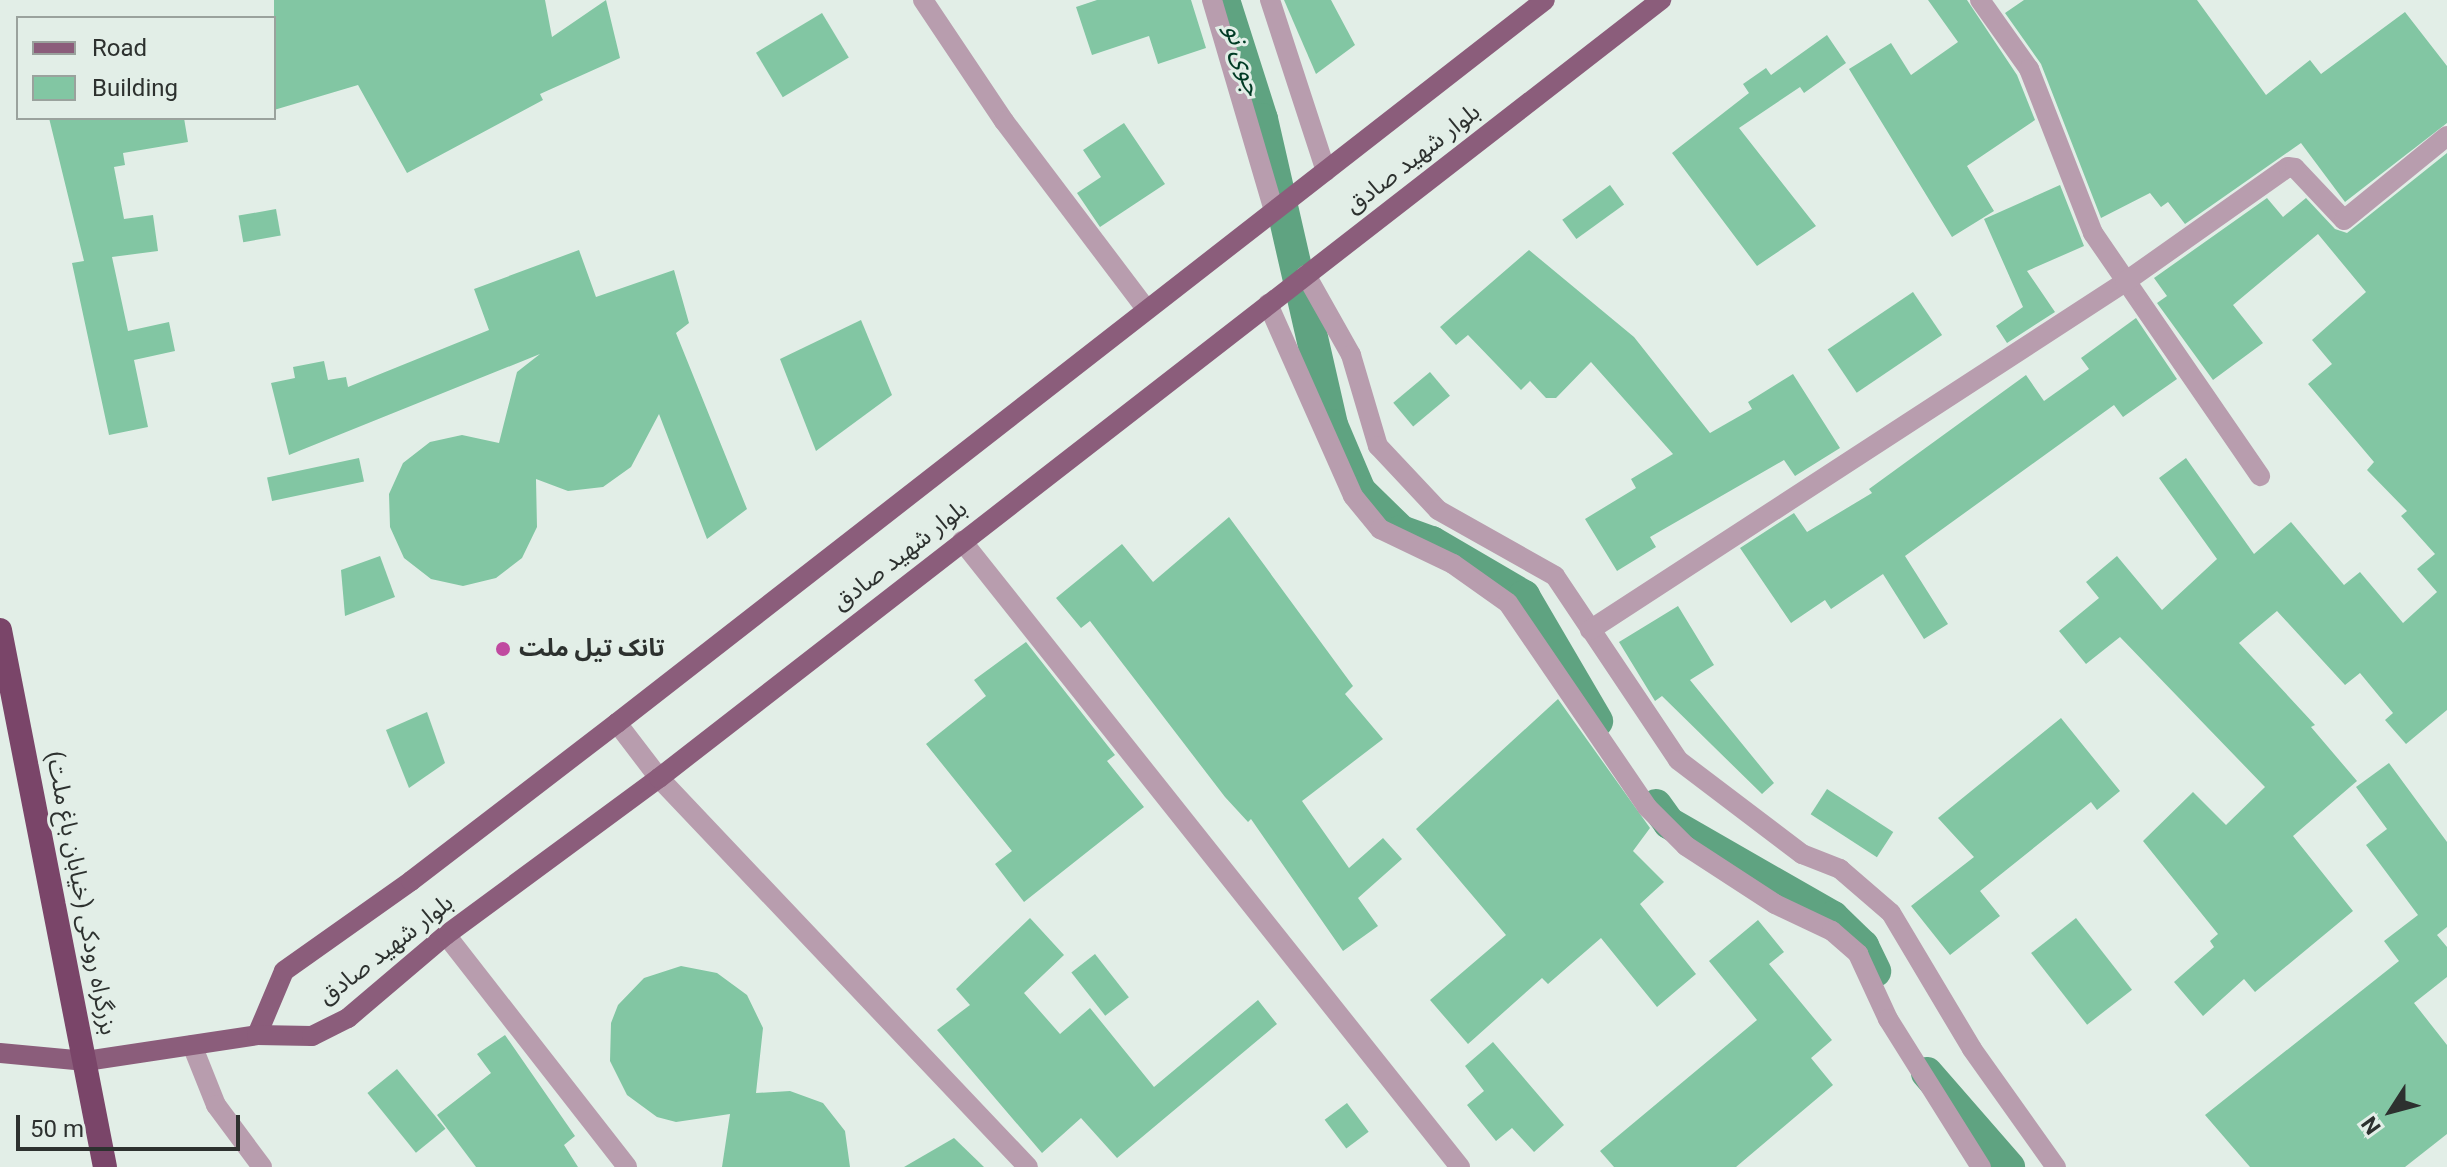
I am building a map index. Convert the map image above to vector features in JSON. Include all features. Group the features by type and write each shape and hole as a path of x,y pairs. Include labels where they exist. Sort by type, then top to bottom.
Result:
{"highway":[{"name":"بزرگراه رودکی (خیابان باغ ملت)","path":"0,630 105,1167"}],"main road":[{"name":"بلوار شهید صادق","path":"1545,0 617,723 284,971 257,1035 312,1036 348,1018 446,935 659,778 1661,0"},
{"path":"0,1053 86,1061 257,1035"}],"street":[{"path":"923,0 1004,121 1146,309"},
{"path":"1212,0 1274,210"},
{"path":"1270,0 1326,171"},
{"path":"1980,0 2029,69 2093,233 2260,476"},
{"path":"1590,630 2125,282 2288,167 2295,168 2344,220 2447,136"},
{"path":"1306,275 1351,355 1378,446 1438,510 1555,576 1678,760 1802,854 1840,869 1891,913 1972,1049 2056,1167"},
{"path":"1268,304 1353,496 1380,529 1453,564 1508,603 1647,807 1686,846 1775,904 1832,931 1858,954 1888,1019 1981,1167"},
{"path":"962,541 1460,1167"},
{"path":"617,723 659,778 1028,1167"},
{"path":"446,935 627,1167"},
{"path":"192,1045 216,1105 262,1167"}],"building":[{"path":"274,0 545,0 552,37 606,0 620,58 540,94 543,100 407,173 358,85 276,109"},
{"path":"1097,0 1191,0 1206,48 1158,64 1149,36 1092,55 1076,7"},
{"path":"1284,0 1331,0 1355,45 1316,74"},
{"path":"1928,0 1967,0 2017,75 2035,120 1967,166 1994,211 1952,237 1849,69 1891,43 1911,75 1958,42"},
{"path":"2024,0 2197,0 2266,95 2310,60 2321,74 2405,12 2447,66 2447,123 2345,202 2301,143 2185,224 2168,202 2161,207 2150,193 2101,218 2041,64 2005,13"},
{"path":"822,13 849,58 783,97 756,53"},
{"path":"1827,35 1846,63 1804,93 1800,87 1739,128 1816,226 1757,266 1672,153 1749,93 1743,84 1766,68 1771,75"},
{"path":"49,120 184,120 188,142 123,153 125,165 114,167 124,219 153,215 158,251 112,257 128,331 169,322 175,351 134,360 148,427 109,435 72,263 84,261"},
{"path":"1124,123 1165,184 1100,227 1077,193 1101,177 1083,150"},
{"path":"2447,153 2447,710 2406,744 2385,720 2393,713 2360,673 2345,685 2277,611 2239,643 2315,725 2311,727 2357,781 2293,836 2353,911 2255,992 2244,979 2203,1016 2174,982 2214,947 2210,941 2218,934 2143,841 2193,792 2226,825 2265,787 2120,637 2086,664 2059,631 2099,598 2086,582 2117,556 2162,610 2217,559 2159,478 2186,458 2254,554 2291,522 2344,585 2360,572 2403,623 2437,592 2417,569 2435,554 2401,516 2407,511 2367,470 2374,462 2308,384 2332,364 2312,340 2366,292 2318,234 2233,305 2263,343 2213,380 2157,303 2167,296 2154,278 2267,198 2283,217 2306,198 2335,229 2347,233"},
{"path":"1610,185 1624,204 1576,239 1562,220"},
{"path":"2060,185 2084,246 2027,271 2055,312 2007,343 1996,326 2023,307 1984,219"},
{"path":"276,209 281,236 243,242 239,216"},
{"path":"579,250 596,297 674,270 689,323 676,333 747,509 707,539 659,414 631,467 603,487 568,491 536,479 537,527 522,558 496,578 463,586 431,579 404,558 390,527 389,494 403,463 430,442 462,435 499,443 517,372 540,354 289,455 271,383 295,378 293,367 324,361 328,380 346,377 348,387 489,330 474,289"},
{"path":"1529,250 1634,337 1710,433 1752,409 1748,402 1793,374 1840,448 1795,476 1784,460 1650,537 1656,547 1617,571 1585,519 1636,488 1631,479 1673,454 1591,362 1556,398 1546,398 1530,381 1521,390 1468,335 1456,345 1440,327"},
{"path":"1913,292 1942,335 1857,393 1828,350"},
{"path":"2136,318 2177,379 2123,417 2114,405 1905,556 1948,624 1924,639 1883,574 1831,609 1825,600 1791,623 1740,548 1794,513 1807,532 1872,493 1869,489 2026,375 2044,401 2089,369 2081,358"},
{"path":"861,320 892,395 816,451 780,359"},
{"path":"1430,372 1450,396 1413,427 1393,403"},
{"path":"359,458 364,481 272,501 267,478"},
{"path":"1229,517 1353,686 1345,694 1383,739 1302,801 1349,868 1383,838 1402,859 1358,898 1378,926 1343,951 1251,819 1248,822 1225,797 1090,621 1081,628 1056,598 1122,544 1153,582"},
{"path":"380,556 395,597 345,616 341,570"},
{"path":"1678,606 1714,665 1690,680 1774,783 1762,794 1662,696 1655,701 1619,642"},
{"path":"1026,642 1115,755 1107,761 1144,807 1024,902 995,864 1012,851 926,744 986,696 974,680"},
{"path":"1558,699 1650,828 1633,851 1664,882 1640,904 1696,974 1657,1007 1601,938 1548,984 1542,978 1468,1044 1430,1000 1506,935 1416,829"},
{"path":"427,712 445,763 409,788 386,730"},
{"path":"2061,718 2120,791 2097,810 2091,802 1980,891 2000,916 1950,955 1911,906 1974,857 1938,818"},
{"path":"2389,763 2447,842 2447,927 2437,935 2447,947 2447,977 2414,1003 2447,1045 2447,1134 2405,1167 2250,1167 2205,1115 2399,961 2384,941 2418,915 2366,845 2387,829 2356,787"},
{"path":"1827,789 1893,832 1877,857 1811,814"},
{"path":"1030,918 1064,955 1024,993 1060,1034 1090,1008 1154,1087 1258,1000 1277,1024 1117,1158 1081,1118 1042,1153 937,1030 970,1005 956,989"},
{"path":"2076,918 2132,990 2087,1025 2031,953"},
{"path":"1758,920 1784,952 1769,964 1832,1040 1811,1058 1833,1085 1736,1167 1614,1167 1600,1151 1757,1020 1709,961"},
{"path":"1095,954 1129,997 1105,1016 1071,972"},
{"path":"681,966 717,973 747,995 763,1028 756,1093 790,1091 823,1103 845,1131 850,1167 722,1167 730,1114 676,1122 657,1117 627,1095 610,1061 611,1023 618,1005 644,978"},
{"path":"505,1035 575,1136 564,1145 578,1167 476,1167 437,1115 491,1073 477,1054"},
{"path":"1493,1042 1564,1125 1534,1152 1512,1128 1496,1141 1467,1105 1484,1091 1465,1066"},
{"path":"397,1069 445,1129 416,1153 367,1093"},
{"path":"1347,1103 1369,1132 1346,1149 1325,1120"},
{"path":"954,1138 984,1167 904,1167"}],"waterway":[{"name":"جوی نو","path":"1224,0 1262,119 1332,425 1360,491 1401,531 1432,542 1524,596 1597,721"},
{"path":"1656,805 1669,823 1833,917 1863,946 1875,971"},
{"path":"1927,1073 2009,1167"}],"place":[{"name":"تانک تیل ملت","path":"503,649"}]}
